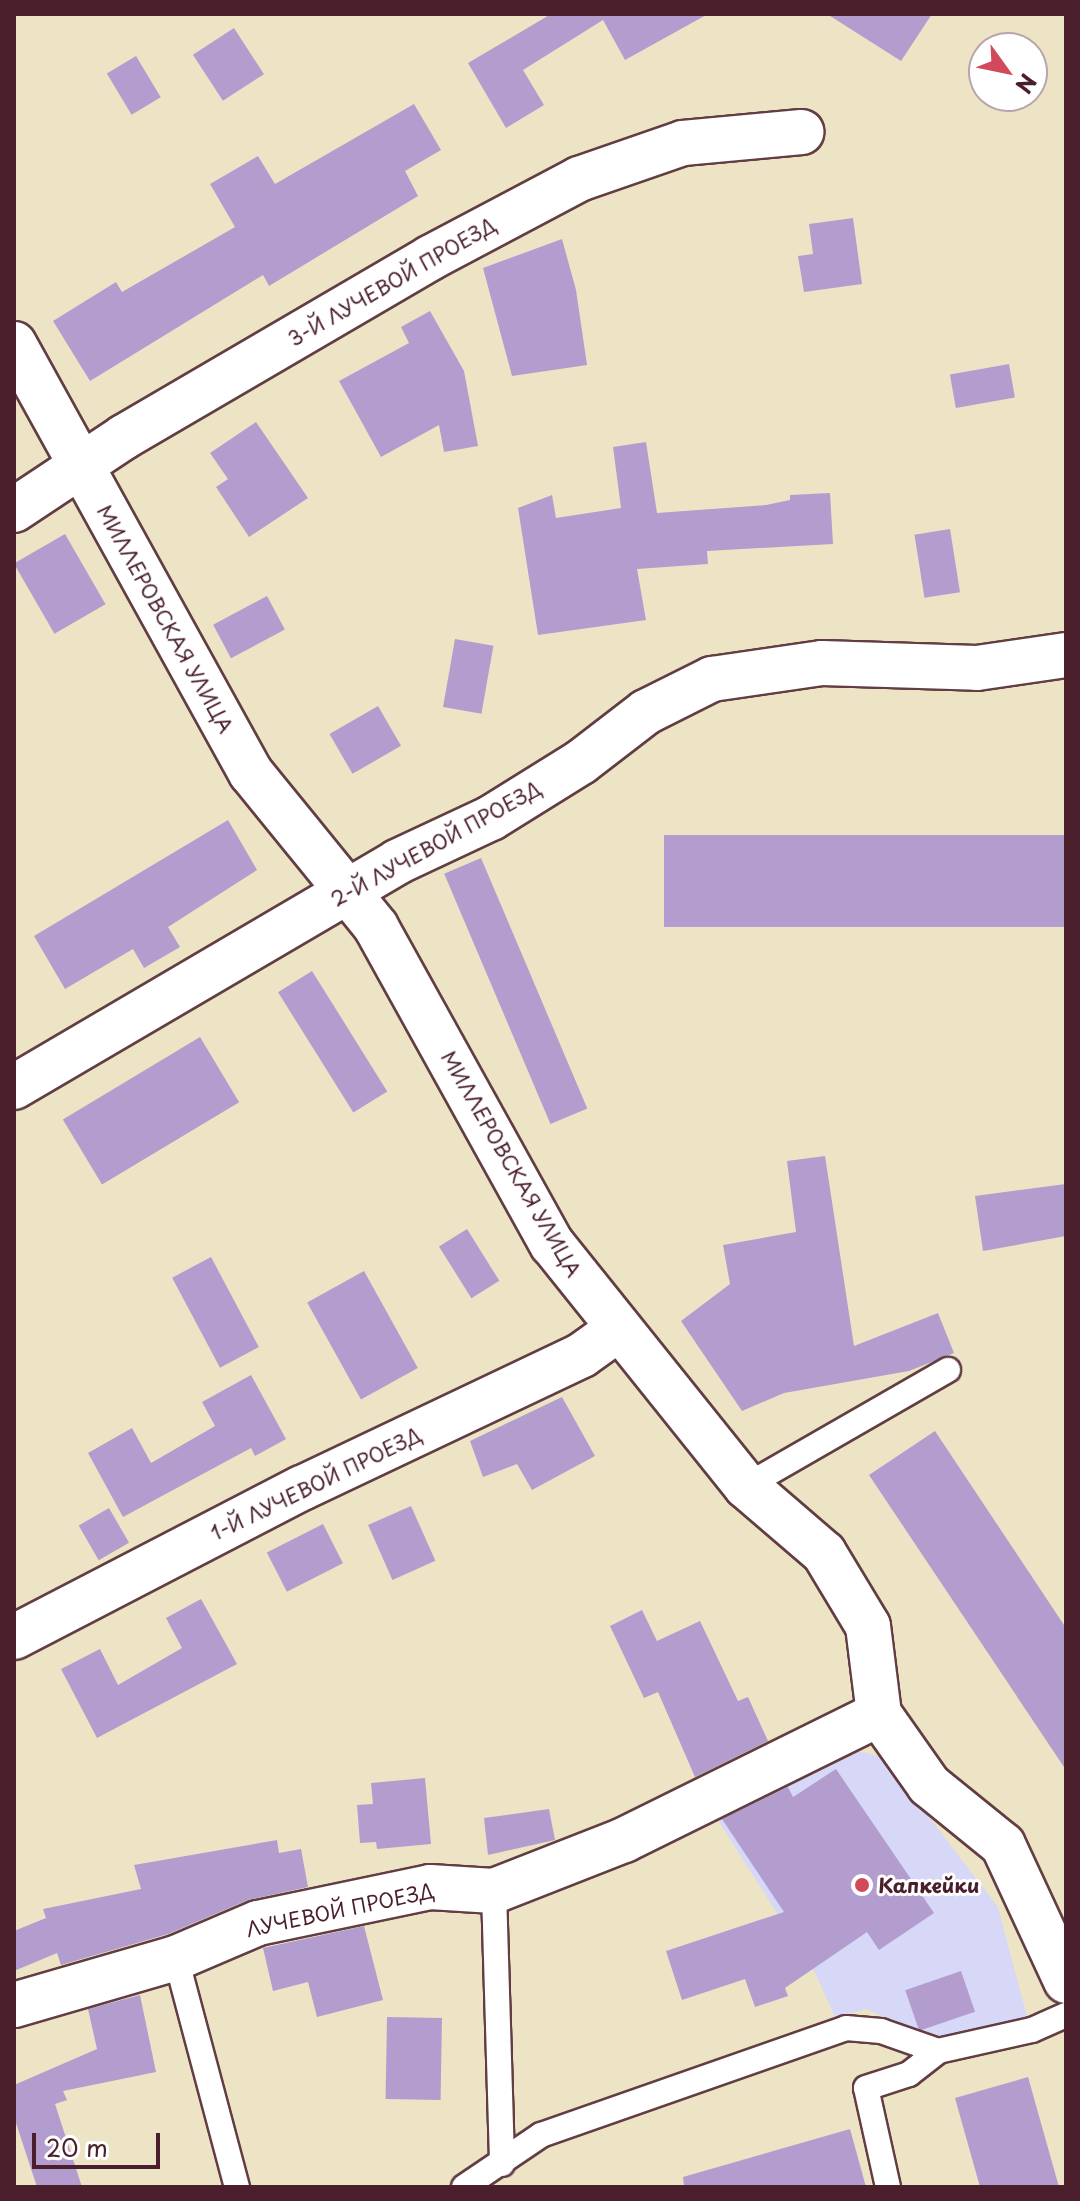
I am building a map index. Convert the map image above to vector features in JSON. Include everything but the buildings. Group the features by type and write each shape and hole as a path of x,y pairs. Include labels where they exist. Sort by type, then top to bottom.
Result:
{"street":[{"name":"3-Й ЛУЧЕВОЙ ПРОЕЗД","path":"14,510 80,467 430,258 579,179 683,143 801,132"},
{"name":"МИЛЛЕРОВСКАЯ УЛИЦА","path":"14,344 251,773 376,927 552,1244 617,1330 746,1486 824,1553 868,1626 879,1714 929,1785 1003,1845 1066,1981"},
{"name":"2-Й ЛУЧЕВОЙ ПРОЕЗД","path":"14,1087 345,892 491,818 581,762 646,712 712,679 822,663 977,668 1066,655"},
{"name":"1-Й ЛУЧЕВОЙ ПРОЕЗД","path":"14,1637 302,1488 582,1355 617,1330"},
{"name":"ЛУЧЕВОЙ ПРОЕЗД","path":"14,2005 176,1958 258,1923 430,1887 494,1891 624,1840 879,1714"}],"lane":[{"path":"746,1486 948,1370"},
{"path":"494,1891 502,2164"},
{"path":"176,1958 237,2187"},
{"path":"888,2187 866,2088 909,2074 938,2051 1032,2030 1066,2015"},
{"path":"464,2187 541,2135 846,2028 881,2031 938,2051"}],"shaded area":[{"path":"858,1751 883,1757 998,1907 1030,2028 939,2041 866,2009 835,2017 815,1973 709,1806"}],"place":[{"name":"Капкейки","path":"862,1885"}]}
